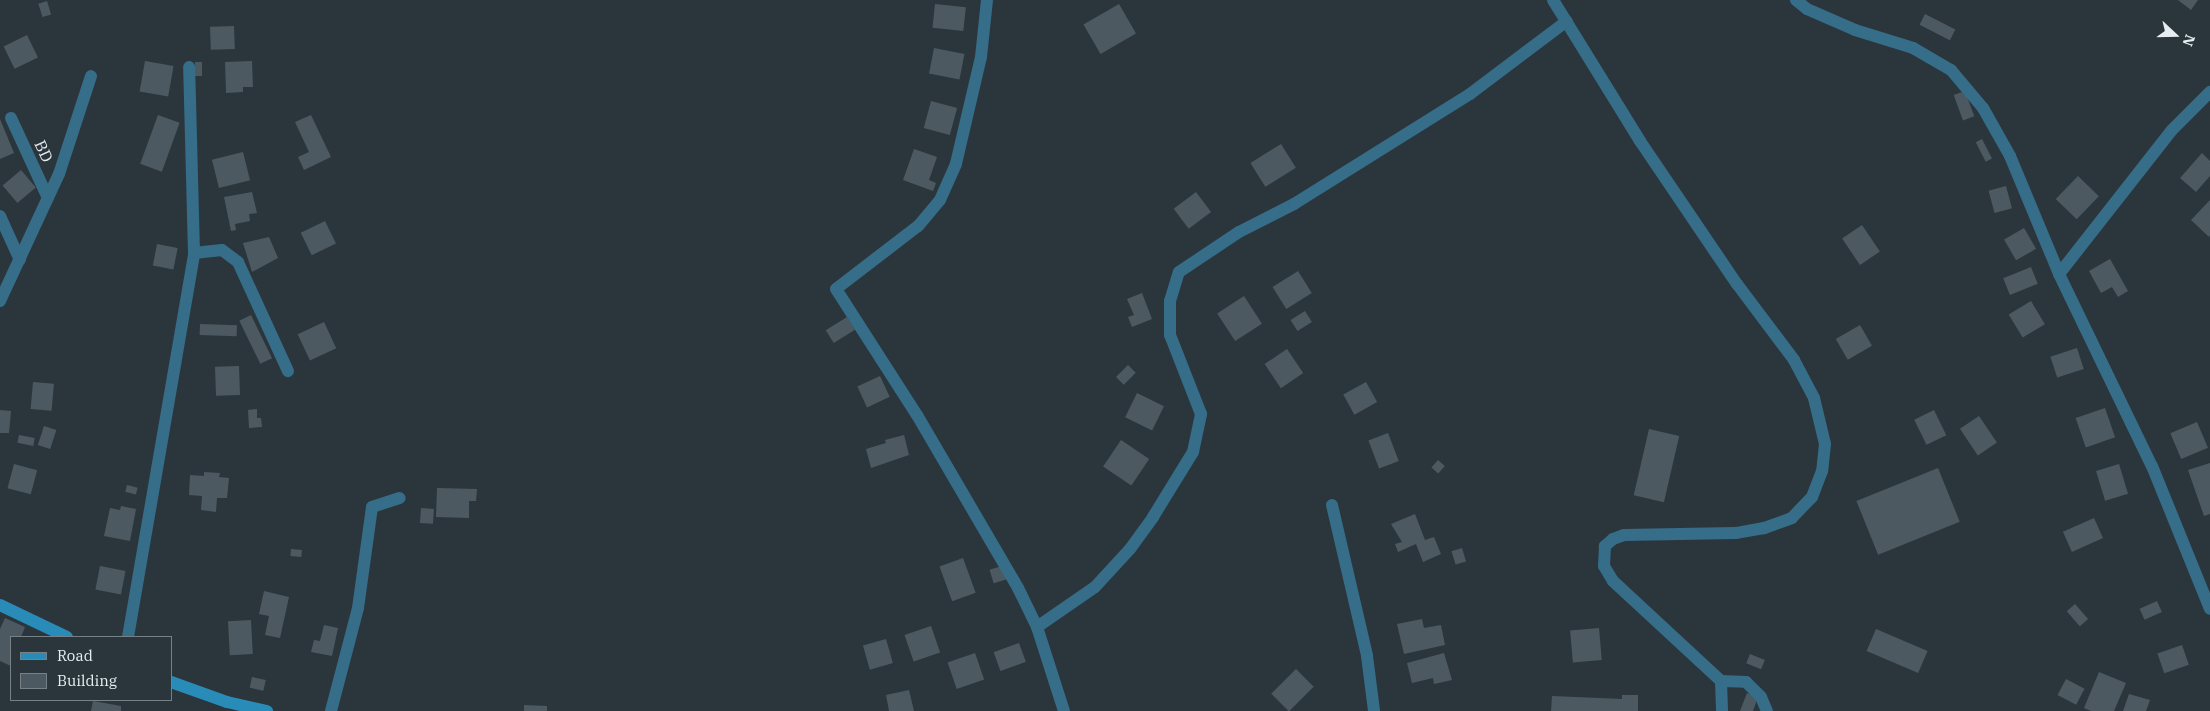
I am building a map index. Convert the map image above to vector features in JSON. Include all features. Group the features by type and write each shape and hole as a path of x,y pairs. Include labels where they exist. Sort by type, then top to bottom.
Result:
{"street":[{"path":"987,0 981,57 956,164 940,200 918,226 836,290 917,415 1018,588 1037,627 1064,711"},
{"path":"1553,0 1640,141 1737,284 1794,360 1814,398 1825,444 1822,471 1812,497 1792,518 1764,528 1735,533 1624,535 1613,539 1605,546 1604,566 1613,581 1721,681 1746,682 1761,697 1767,711"},
{"path":"1796,0 1807,9 1855,30 1913,48 1951,70 1983,108 2010,156 2059,274 2152,466 2210,609"},
{"path":"1037,627 1095,587 1130,550 1153,517 1193,452 1201,414 1170,335 1170,301 1179,272 1239,232 1294,204 1470,94 1567,22"},
{"path":"128,636 194,254 189,67"},
{"path":"0,300 59,174 92,76"},
{"path":"2059,274 2172,130 2210,92"},
{"name":"BD","path":"11,118 48,198"},
{"path":"0,216 20,260"},
{"path":"194,254 222,250 238,262 288,372"},
{"path":"331,711 358,608 372,507 400,498"},
{"path":"1332,505 1367,656 1374,711"},
{"path":"0,605 65,636"},
{"path":"1721,681 1722,711"},
{"path":"172,682 227,702 266,711"}],"building":[{"path":"2178,0 2198,0 2191,10"},
{"path":"47,1 51,14 42,17 38,4"},
{"path":"935,4 966,7 963,31 932,28"},
{"path":"1119,4 1136,33 1100,54 1083,24"},
{"path":"1925,14 1955,29 1950,40 1920,25"},
{"path":"234,26 235,49 211,50 210,27"},
{"path":"27,35 38,57 15,69 4,46"},
{"path":"934,48 964,54 959,79 929,74"},
{"path":"145,61 174,66 168,97 140,92"},
{"path":"252,61 253,87 243,87 243,92 226,93 225,62"},
{"path":"195,62 202,62 202,76 195,76"},
{"path":"1965,91 1974,116 1963,120 1954,95"},
{"path":"931,101 957,108 950,135 924,128"},
{"path":"158,115 180,123 162,172 140,164"},
{"path":"311,115 331,157 304,170 298,157 309,152 295,122"},
{"path":"0,119 14,153 0,159"},
{"path":"1982,139 1992,159 1986,162 1976,142"},
{"path":"1281,144 1296,168 1265,187 1250,163"},
{"path":"914,149 937,157 929,180 936,183 933,191 903,180"},
{"path":"243,152 250,180 219,188 212,160"},
{"path":"2202,153 2210,161 2210,176 2196,192 2180,178"},
{"path":"21,170 36,188 17,203 3,185"},
{"path":"2078,176 2099,196 2077,219 2056,199"},
{"path":"2006,186 2012,208 1995,213 1989,191"},
{"path":"252,192 257,213 249,214 250,221 235,224 236,230 231,231 224,197"},
{"path":"1196,192 1211,212 1189,229 1174,209"},
{"path":"2210,200 2210,235 2209,237 2191,220"},
{"path":"325,221 336,243 312,255 301,233"},
{"path":"1862,225 1880,252 1860,265 1842,238"},
{"path":"2024,228 2036,249 2016,260 2004,240"},
{"path":"269,237 278,258 252,272 243,243"},
{"path":"157,244 178,248 173,270 153,266"},
{"path":"2110,259 2128,291 2118,297 2112,287 2101,293 2089,271"},
{"path":"2031,267 2038,284 2010,295 2003,278"},
{"path":"1298,271 1312,293 1286,309 1273,287"},
{"path":"1142,293 1152,319 1132,327 1128,317 1134,315 1127,299"},
{"path":"1244,296 1262,324 1235,341 1217,313"},
{"path":"2031,301 2045,324 2023,338 2009,314"},
{"path":"1305,311 1312,322 1297,331 1291,320"},
{"path":"251,315 272,358 260,364 239,321"},
{"path":"847,317 855,330 834,343 826,330"},
{"path":"324,322 336,348 310,361 298,334"},
{"path":"200,324 237,325 237,336 200,335"},
{"path":"1860,325 1872,346 1848,360 1836,339"},
{"path":"2077,348 2084,369 2057,378 2050,357"},
{"path":"1287,349 1303,373 1281,388 1265,364"},
{"path":"1128,365 1136,373 1124,385 1116,377"},
{"path":"239,366 240,395 216,396 215,367"},
{"path":"880,376 890,397 867,407 857,387"},
{"path":"33,382 54,384 52,411 31,409"},
{"path":"1366,382 1377,402 1354,415 1343,395"},
{"path":"1137,393 1164,406 1152,430 1125,417"},
{"path":"2105,408 2115,437 2086,447 2076,418"},
{"path":"257,409 257,418 261,418 262,427 249,428 248,410"},
{"path":"0,410 11,411 9,433 0,433"},
{"path":"1934,410 1946,435 1927,445 1914,420"},
{"path":"1979,416 1997,443 1978,455 1960,429"},
{"path":"2197,422 2208,448 2181,459 2170,433"},
{"path":"44,426 56,430 50,449 38,445"},
{"path":"1649,429 1679,436 1664,502 1634,495"},
{"path":"1388,433 1399,461 1379,469 1368,441"},
{"path":"19,435 35,438 33,446 17,443"},
{"path":"904,435 909,455 871,468 866,449 886,443 885,440"},
{"path":"1121,440 1149,459 1131,486 1103,467"},
{"path":"1438,460 1445,466 1438,473 1431,468"},
{"path":"2210,463 2210,514 2204,516 2188,470"},
{"path":"14,464 37,470 31,494 8,488"},
{"path":"2119,464 2128,494 2105,501 2096,471"},
{"path":"1938,468 1960,522 1878,555 1856,501"},
{"path":"204,472 220,473 219,477 229,478 227,498 217,498 216,512 201,510 202,496 189,495 190,475 204,476"},
{"path":"127,485 138,488 136,495 125,492"},
{"path":"437,488 477,489 476,501 469,501 469,518 436,517"},
{"path":"121,506 136,509 130,541 104,536 110,508 120,510"},
{"path":"421,508 434,509 433,524 420,523"},
{"path":"1415,514 1425,540 1434,537 1441,554 1423,562 1416,544 1398,552 1395,544 1402,542 1391,524"},
{"path":"2094,518 2103,538 2072,552 2063,532"},
{"path":"1462,548 1466,561 1456,565 1451,551"},
{"path":"291,549 302,550 301,557 290,556"},
{"path":"963,558 976,593 952,601 940,567"},
{"path":"100,566 126,571 121,595 95,590"},
{"path":"1002,566 1006,579 994,583 990,570"},
{"path":"264,591 289,597 280,638 265,635 269,616 259,614"},
{"path":"2157,601 2162,612 2145,620 2140,609"},
{"path":"2075,604 2088,619 2080,626 2067,611"},
{"path":"5,618 25,627 21,636 10,636 10,666 0,661 0,629"},
{"path":"1422,619 1424,628 1441,625 1445,645 1404,654 1397,624"},
{"path":"251,620 253,654 230,655 228,621"},
{"path":"324,625 338,628 332,656 311,652 314,640 320,641"},
{"path":"931,626 940,652 914,662 905,635"},
{"path":"1599,628 1602,660 1573,662 1570,631"},
{"path":"1876,629 1928,651 1918,673 1867,651"},
{"path":"886,639 893,663 870,670 863,646"},
{"path":"1019,643 1026,662 1000,671 994,652"},
{"path":"2182,645 2189,665 2164,673 2157,653"},
{"path":"975,653 984,679 957,689 948,662"},
{"path":"1444,653 1452,680 1434,684 1433,678 1412,683 1407,663"},
{"path":"1750,654 1765,660 1761,669 1746,663"},
{"path":"1296,669 1314,687 1289,711 1271,694"},
{"path":"2099,672 2126,683 2114,711 2091,711 2084,708"},
{"path":"252,677 266,680 263,691 250,688"},
{"path":"2066,679 2085,689 2076,705 2058,695"},
{"path":"909,690 914,711 889,711 886,695"},
{"path":"1747,693 1758,697 1753,711 1740,711"},
{"path":"2129,694 2150,700 2146,711 2123,711"},
{"path":"1622,695 1638,695 1638,711 1551,711 1552,696 1622,699"},
{"path":"93,701 121,706 121,711 91,711"},
{"path":"524,705 547,706 547,711 524,711"}]}
